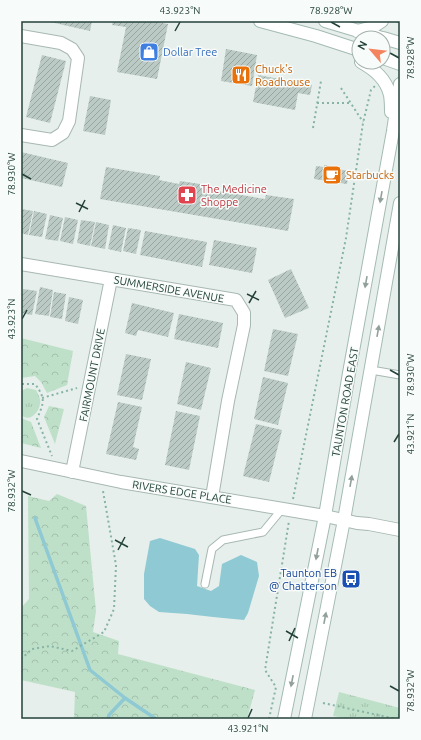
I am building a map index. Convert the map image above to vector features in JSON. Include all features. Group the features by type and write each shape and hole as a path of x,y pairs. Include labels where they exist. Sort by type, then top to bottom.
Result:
{"main road":[{"path":"260,21 351,47"},
{"path":"325,21 354,30"},
{"path":"361,30 373,27 382,21"},
{"path":"21,36 61,43 72,49 78,58 69,121 64,133 52,140 21,135"},
{"path":"316,36 351,56"},
{"path":"374,70 383,78 390,96 393,131"},
{"name":"TAUNTON ROAD EAST","path":"284,719 325,516 400,84"},
{"name":"TAUNTON ROAD EAST","path":"305,719 397,237 400,203"},
{"name":"SUMMERSIDE AVENUE","path":"21,264 236,300 244,313 244,325 228,401 212,497"},
{"name":"FAIRMOUNT DRIVE","path":"72,472 111,279"},
{"name":"RIVERS EDGE PLACE","path":"21,461 122,482 287,509 400,530"}],"lane":[{"path":"371,370 400,375"},
{"path":"205,584 212,549 223,540 263,532 287,509"}],"path":[{"path":"397,21 400,25"},
{"path":"269,719 276,687 264,670 287,509 346,238 363,123 371,90 383,78"},
{"path":"313,128 321,81"},
{"path":"341,88 363,123"},
{"path":"317,103 351,103"},
{"path":"22,384 35,384 42,393 42,405 37,419 57,468"},
{"path":"42,398 90,384"},
{"path":"21,659 32,649 50,646 72,651 104,632 114,609 116,565 101,478"},
{"path":"323,703 396,719"}],"green space":[{"path":"21,338 73,351 67,385 47,393 41,382 35,376 21,378"},
{"path":"27,388 36,390 40,399 38,411 32,417 28,418 21,415 21,391"},
{"path":"49,406 64,409 55,444 44,417"},
{"path":"21,418 31,422 41,448 21,443"},
{"path":"57,494 86,506 96,611 93,632 119,641 118,654 255,690 247,719 74,719 75,692 21,680 21,608 29,599 28,496 49,501"},
{"path":"339,692 400,708 400,719 350,719 333,716"}],"water":[{"path":"160,538 195,549 199,555 197,586 211,591 219,586 222,564 241,555 257,562 259,576 248,613 244,620 159,612 150,606 144,599 144,574 150,541"}],"building":[{"path":"46,21 92,21 90,31"},
{"path":"113,21 151,21 168,24 157,79 117,72 126,27 112,25"},
{"path":"226,49 257,55 252,86 221,81"},
{"path":"42,55 66,61 50,123 26,117"},
{"path":"258,75 312,85 310,95 298,93 295,110 253,102"},
{"path":"90,96 111,100 105,135 83,131"},
{"path":"21,152 68,163 62,187 21,178"},
{"name":"Starbucks","path":"324,165 331,166 331,168 349,171 347,184 314,179 316,166 324,167"},
{"path":"106,167 160,176 159,180 179,184 180,181 200,184 200,188 265,199 266,195 294,199 288,231 100,199"},
{"path":"21,209 33,211 28,235 21,233"},
{"path":"34,211 47,214 42,237 29,235"},
{"path":"50,215 63,218 58,241 45,239"},
{"path":"65,217 78,220 73,244 60,241"},
{"path":"81,220 95,222 90,246 77,243"},
{"path":"96,222 109,225 105,249 91,246"},
{"path":"113,225 126,228 121,252 108,249"},
{"path":"128,228 141,230 136,254 123,251"},
{"path":"145,231 207,242 202,267 140,255"},
{"path":"214,240 257,248 252,273 209,265"},
{"path":"291,269 309,308 285,318 268,280"},
{"path":"40,287 53,290 49,316 35,314"},
{"path":"23,289 37,291 32,315 21,313"},
{"path":"54,292 66,294 62,319 50,317"},
{"path":"69,297 83,300 78,324 65,321"},
{"path":"132,303 174,313 168,337 138,330 136,336 125,333"},
{"path":"179,314 223,323 218,348 174,339"},
{"path":"273,329 298,334 288,376 264,371"},
{"path":"126,354 151,359 142,400 117,395"},
{"path":"186,362 211,368 201,410 177,404"},
{"path":"263,377 288,383 278,425 254,419"},
{"path":"118,402 142,407 133,447 139,449 136,460 106,454"},
{"path":"176,411 200,416 189,470 165,465"},
{"path":"256,424 282,430 269,482 243,476"}],"waterway":[{"path":"35,518 90,670 125,698 156,719"},
{"path":"108,719 109,715 125,698"}],"place":[{"name":"Dollar Tree","path":"149,52"},
{"name":"Chuck's Roadhouse","path":"241,75"},
{"name":"Starbucks","path":"332,175"},
{"name":"The Medicine Shoppe","path":"187,195"},
{"name":"Taunton EB @ Chatterson","path":"351,579"}]}
